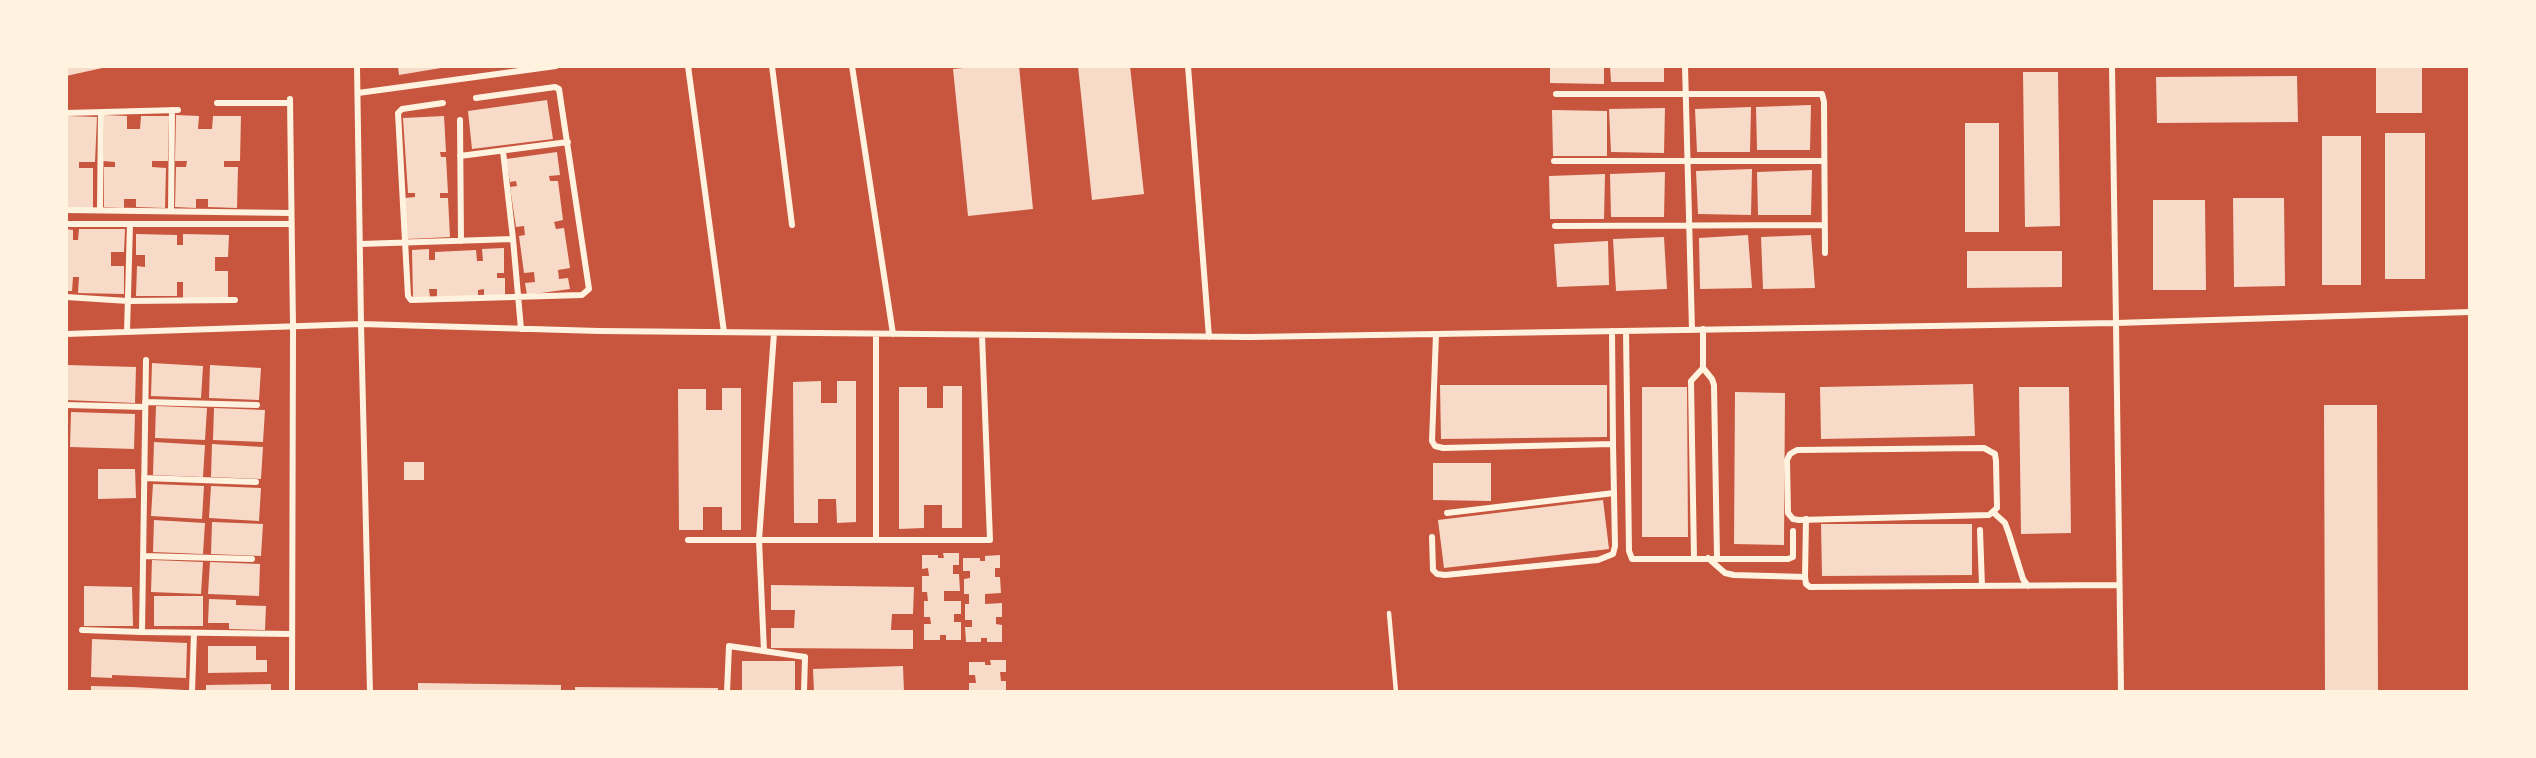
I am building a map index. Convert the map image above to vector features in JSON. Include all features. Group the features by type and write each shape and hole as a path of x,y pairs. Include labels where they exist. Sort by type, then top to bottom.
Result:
{"street":[{"path":"357,66 370,692"},
{"path":"486,66 488,75"},
{"path":"358,93 556,66"},
{"path":"688,66 724,332"},
{"path":"772,66 792,225"},
{"path":"852,66 893,334"},
{"path":"1188,66 1209,337"},
{"path":"1685,66 1692,330"},
{"path":"2112,66 2121,692"},
{"path":"443,103 402,109 398,113 408,296 411,300 582,295 589,289 559,89 555,87 476,98"},
{"path":"1556,94 1822,94 1824,102 1825,253"},
{"path":"217,103 290,101 293,327 292,692"},
{"path":"66,113 175,110 171,211"},
{"path":"100,210 101,113"},
{"path":"459,120 461,241"},
{"path":"460,156 568,142"},
{"path":"503,151 521,329"},
{"path":"1554,161 1824,161"},
{"path":"66,210 291,213"},
{"path":"66,224 291,224"},
{"path":"127,332 130,224"},
{"path":"1555,226 1824,225"},
{"path":"360,244 513,239"},
{"path":"66,297 128,301 235,300"},
{"path":"66,334 361,324 774,333 1209,337 2116,323 2470,312"},
{"path":"1694,558 1691,381 1702,368 1703,330"},
{"path":"1432,537 1433,570 1437,574 1598,560 1613,554 1615,546 1612,331"},
{"path":"1626,331 1630,556 1635,560 1791,558 1793,531"},
{"path":"764,651 759,540 774,333"},
{"path":"876,334 876,540"},
{"path":"1436,334 1432,441 1435,446 1443,448 1613,444"},
{"path":"688,540 990,540 982,335"},
{"path":"142,632 146,360"},
{"path":"1702,368 1712,379 1714,385 1717,558"},
{"path":"66,405 257,405"},
{"path":"1984,448 1995,454 1997,508 1989,515 1806,519 1793,519 1787,509 1787,460 1790,454 1797,450 1984,448"},
{"path":"144,478 256,482"},
{"path":"1447,513 1614,493"},
{"path":"1994,513 2005,523 2023,579 2028,586"},
{"path":"1806,519 1805,577 1806,584 1810,587 2119,585"},
{"path":"1980,530 1982,586"},
{"path":"143,556 252,559"},
{"path":"1708,558 1725,573 1734,575 1805,577"},
{"path":"82,630 292,634"},
{"path":"192,692 194,633"},
{"path":"727,692 729,646 805,657 804,692"}],"lane":[{"path":"1389,613 1396,692"}],"building":[{"path":"66,66 107,66 107,67 66,76"},
{"path":"398,66 447,66 447,67 399,75"},
{"path":"1019,66 1033,209 968,216 953,69"},
{"path":"1078,66 1130,66 1144,194 1092,200"},
{"path":"1550,66 1604,66 1604,84 1550,83"},
{"path":"1610,66 1664,66 1664,82 1611,82"},
{"path":"2376,66 2422,66 2422,113 2376,113"},
{"path":"2023,72 2058,72 2060,226 2025,227"},
{"path":"2297,76 2298,122 2157,123 2156,77"},
{"path":"547,100 553,139 472,149 468,111"},
{"path":"1811,105 1810,150 1757,150 1756,107"},
{"path":"1751,107 1750,152 1697,152 1695,109"},
{"path":"1665,108 1664,153 1611,152 1609,109"},
{"path":"1552,110 1607,111 1607,156 1553,156"},
{"path":"104,115 127,116 127,129 140,129 141,116 169,116 168,161 152,161 152,167 166,168 165,208 136,207 136,199 124,199 124,208 104,207 104,167 115,167 115,162 103,161"},
{"path":"176,115 199,116 198,129 212,129 213,116 241,116 240,161 224,161 224,167 238,167 237,208 208,207 208,199 196,199 196,208 175,207 176,167 186,167 187,161 175,161"},
{"path":"68,116 97,117 95,162 79,162 79,168 93,168 93,208 66,208"},
{"path":"444,116 446,152 440,152 441,157 446,157 448,193 440,193 440,198 448,198 450,237 407,239 405,198 415,197 415,193 408,193 403,118"},
{"path":"1965,123 1999,123 1999,232 1965,232"},
{"path":"2385,133 2425,133 2425,279 2385,279"},
{"path":"2322,136 2361,136 2361,285 2322,285"},
{"path":"557,152 560,175 549,176 550,181 558,181 563,220 554,222 556,229 564,228 570,268 558,270 559,279 568,278 570,289 527,295 525,283 535,282 534,272 524,273 519,236 525,235 524,226 516,227 510,187 517,186 516,181 510,182 506,159"},
{"path":"1752,169 1751,215 1698,214 1696,171"},
{"path":"1812,170 1811,215 1758,215 1757,172"},
{"path":"1665,172 1664,217 1611,217 1610,174"},
{"path":"1605,174 1604,219 1550,219 1549,176"},
{"path":"2233,198 2284,198 2285,286 2234,287"},
{"path":"2153,200 2205,200 2206,290 2153,290"},
{"path":"66,229 73,230 73,240 78,240 79,229 125,229 124,252 111,252 111,266 124,266 124,294 78,293 79,277 73,277 72,291 66,291"},
{"path":"136,234 177,235 177,245 183,245 183,234 229,235 228,257 215,257 215,271 228,271 228,299 183,298 183,282 177,282 177,296 136,296 137,266 145,267 145,255 136,255"},
{"path":"1748,235 1752,288 1700,289 1699,238"},
{"path":"1811,235 1815,288 1763,289 1761,237"},
{"path":"1664,237 1667,289 1616,291 1613,239"},
{"path":"1608,241 1609,285 1557,287 1554,244"},
{"path":"504,248 504,273 497,273 497,278 505,278 505,295 484,296 484,289 478,290 478,296 437,298 437,289 429,289 430,297 413,297 412,250 429,249 429,260 435,260 435,252 476,250 477,261 483,261 482,249"},
{"path":"1967,251 2062,251 2062,287 1967,288"},
{"path":"152,363 203,366 201,398 151,396"},
{"path":"66,365 136,367 135,403 66,400"},
{"path":"210,365 261,368 259,400 209,398"},
{"path":"821,381 821,403 837,403 837,381 856,381 856,522 837,523 836,499 818,499 818,523 794,523 793,382"},
{"path":"1973,384 1975,436 1821,439 1820,387"},
{"path":"1440,385 1607,385 1607,437 1441,439"},
{"path":"943,386 962,386 962,528 942,528 942,505 924,505 924,528 899,529 899,387 927,387 927,408 943,408"},
{"path":"1642,387 1687,387 1688,537 1642,537"},
{"path":"2019,387 2069,387 2071,533 2021,534"},
{"path":"722,388 741,388 741,530 722,530 722,507 703,507 703,530 679,530 678,389 706,389 706,410 722,410"},
{"path":"1735,392 1785,393 1784,545 1734,544"},
{"path":"2324,405 2377,405 2378,691 2325,691"},
{"path":"156,406 207,408 205,440 155,438"},
{"path":"214,408 265,410 263,442 213,440"},
{"path":"71,412 135,414 134,449 70,447"},
{"path":"154,442 205,445 203,477 153,475"},
{"path":"212,444 263,447 261,479 211,477"},
{"path":"404,462 424,462 424,480 404,480"},
{"path":"1433,463 1491,463 1491,501 1433,500"},
{"path":"98,469 135,469 136,498 98,499"},
{"path":"153,484 204,486 202,519 151,516"},
{"path":"211,486 261,488 259,521 209,518"},
{"path":"1603,500 1609,549 1444,568 1438,520"},
{"path":"154,520 205,523 203,554 153,552"},
{"path":"212,522 263,524 261,556 211,554"},
{"path":"1821,524 1972,524 1972,575 1822,576"},
{"path":"943,553 959,553 959,565 953,565 953,574 959,574 960,591 944,591 944,601 961,601 961,614 954,614 954,622 961,622 961,640 946,640 946,635 940,635 940,640 924,640 924,624 931,624 930,617 924,617 924,601 928,601 927,592 922,592 922,576 929,576 928,568 922,569 922,555 938,555 938,558 944,558"},
{"path":"1000,555 1000,568 995,568 995,577 1000,577 1001,593 985,594 985,604 1002,603 1002,617 996,617 996,624 1002,625 1002,642 987,642 987,638 981,638 981,642 966,642 965,627 972,627 972,620 965,620 965,604 969,604 969,594 964,594 964,579 970,578 970,571 963,571 963,558 980,558 980,561 985,561 985,556"},
{"path":"152,560 203,562 201,594 151,592"},
{"path":"210,562 260,564 259,596 208,594"},
{"path":"771,585 914,587 913,614 892,614 891,630 913,630 913,649 771,648 771,628 794,628 795,610 771,610"},
{"path":"84,586 132,587 133,626 84,626"},
{"path":"154,596 203,596 203,626 154,626"},
{"path":"209,599 236,600 236,605 266,606 265,630 229,629 229,623 208,623"},
{"path":"92,639 187,643 186,678 112,675 112,678 91,677"},
{"path":"208,646 256,646 256,660 267,660 267,672 208,673"},
{"path":"990,660 1006,660 1006,672 1000,672 1001,681 1006,681 1006,692 969,692 969,683 976,683 975,675 969,675 969,662 985,662 985,665 991,665"},
{"path":"742,661 795,661 795,692 742,692"},
{"path":"903,666 904,692 814,692 813,669"},
{"path":"418,683 561,685 561,692 418,692"},
{"path":"271,684 271,692 206,692 206,685"},
{"path":"91,686 185,690 185,692 91,692"},
{"path":"575,687 718,688 718,692 575,692"}]}
